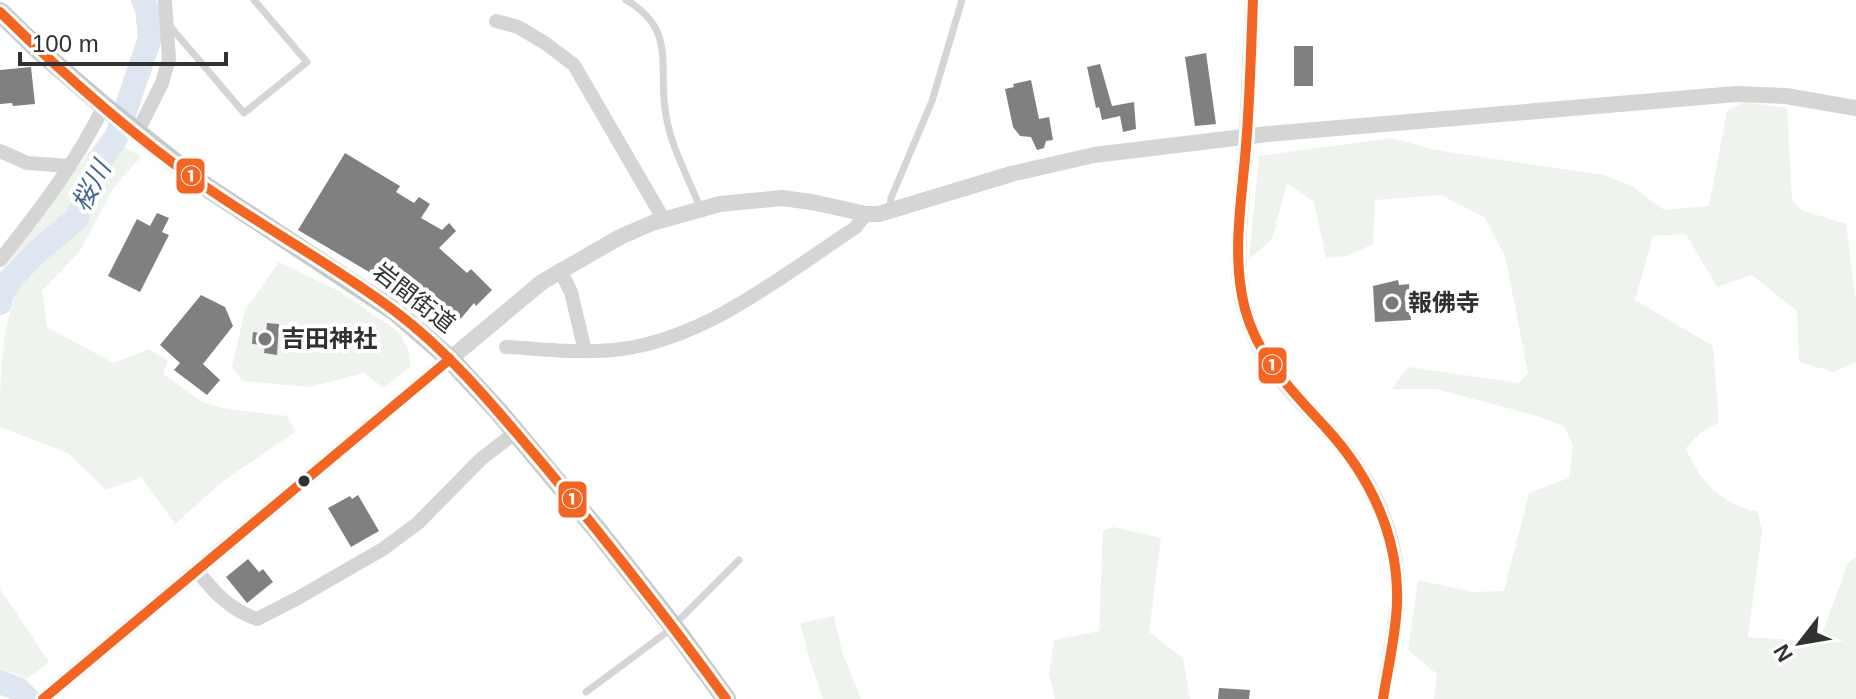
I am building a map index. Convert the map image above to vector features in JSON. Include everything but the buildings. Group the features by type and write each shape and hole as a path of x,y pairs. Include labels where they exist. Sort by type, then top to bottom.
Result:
{"main road":[{"name":"岩間街道","path":"0,12 107,109 202,184 396,312 450,359 516,432 673,626 726,699"}],"street":[{"path":"134,131 162,83 169,59 165,0"},
{"path":"1253,0 1242,202 1241,276 1244,307 1276,376 1355,462 1380,506 1395,561 1397,606 1383,699"},
{"path":"496,21 518,27 574,65 664,220"},
{"path":"43,699 560,270 620,237 664,220 700,209 782,198 866,214 890,212 1011,174 1094,155 1246,137 1703,96 1786,96 1856,108"},
{"path":"0,260 46,202 107,109"},
{"path":"0,151 27,163 70,166"},
{"path":"506,347 585,351 639,345 696,326 846,234 861,223 866,214"},
{"path":"560,270 571,292 585,351"},
{"path":"197,571 222,601 237,612 257,619 383,549 418,523 481,459 516,432"}],"lane":[{"path":"167,22 244,113 307,62 254,0"},
{"path":"626,0 653,20 663,50 665,115 700,209"},
{"path":"890,212 891,198 932,101 962,0"},
{"path":"586,692 673,626 739,560"}],"shaded area":[{"path":"1745,102 1787,108 1792,200 1801,210 1846,224 1856,302 1856,362 1834,372 1799,362 1797,311 1752,275 1717,287 1686,234 1653,236 1635,300 1713,346 1719,422 1700,433 1686,448 1705,481 1723,498 1758,512 1762,531 1748,637 1819,642 1848,563 1856,556 1856,699 1434,699 1437,674 1408,650 1418,580 1473,592 1504,591 1529,493 1569,478 1573,445 1564,426 1537,416 1436,389 1392,389 1408,367 1519,383 1528,373 1505,256 1484,217 1441,195 1375,200 1373,244 1347,256 1326,258 1314,202 1287,183 1272,239 1249,259 1259,156 1392,138 1435,150 1604,175 1632,186 1664,210 1709,206 1727,111"},
{"path":"104,132 109,133 70,206 21,255 0,283 0,271"},
{"path":"122,145 141,157 114,187 80,251 42,291 47,327 113,363 149,349 168,361 163,374 204,403 287,416 296,431 222,482 175,524 141,477 106,490 68,453 0,427 3,349 16,294 30,270 73,234 86,217"},
{"path":"279,262 339,291 399,332 409,351 410,367 384,388 364,373 310,387 242,381 232,367 245,310"},
{"path":"1113,527 1161,538 1149,632 1183,658 1190,699 1055,699 1049,674 1054,640 1099,631 1103,531"},
{"path":"0,589 49,662 26,679 0,670"},
{"path":"834,616 842,652 861,699 823,699 809,658 800,623"}],"waterway":[{"name":"桜川","path":"0,303 12,278 77,218 102,159 116,138 150,38 147,8 143,0"},
{"name":"桜川","path":"0,682 18,689 28,699"}],"transit line":[{"name":"①","path":"1253,0 1238,248 1241,289 1251,327 1267,358 1356,466 1379,508 1387,531 1393,554 1397,603 1383,699"},
{"name":"①","path":"0,12 98,103 176,165 373,295 437,347 494,407 570,497 726,699"},
{"name":"①","path":"43,699 450,359"}],"place":[{"name":"報佛寺","path":"1392,303"},
{"name":"吉田神社","path":"265,339"}]}
